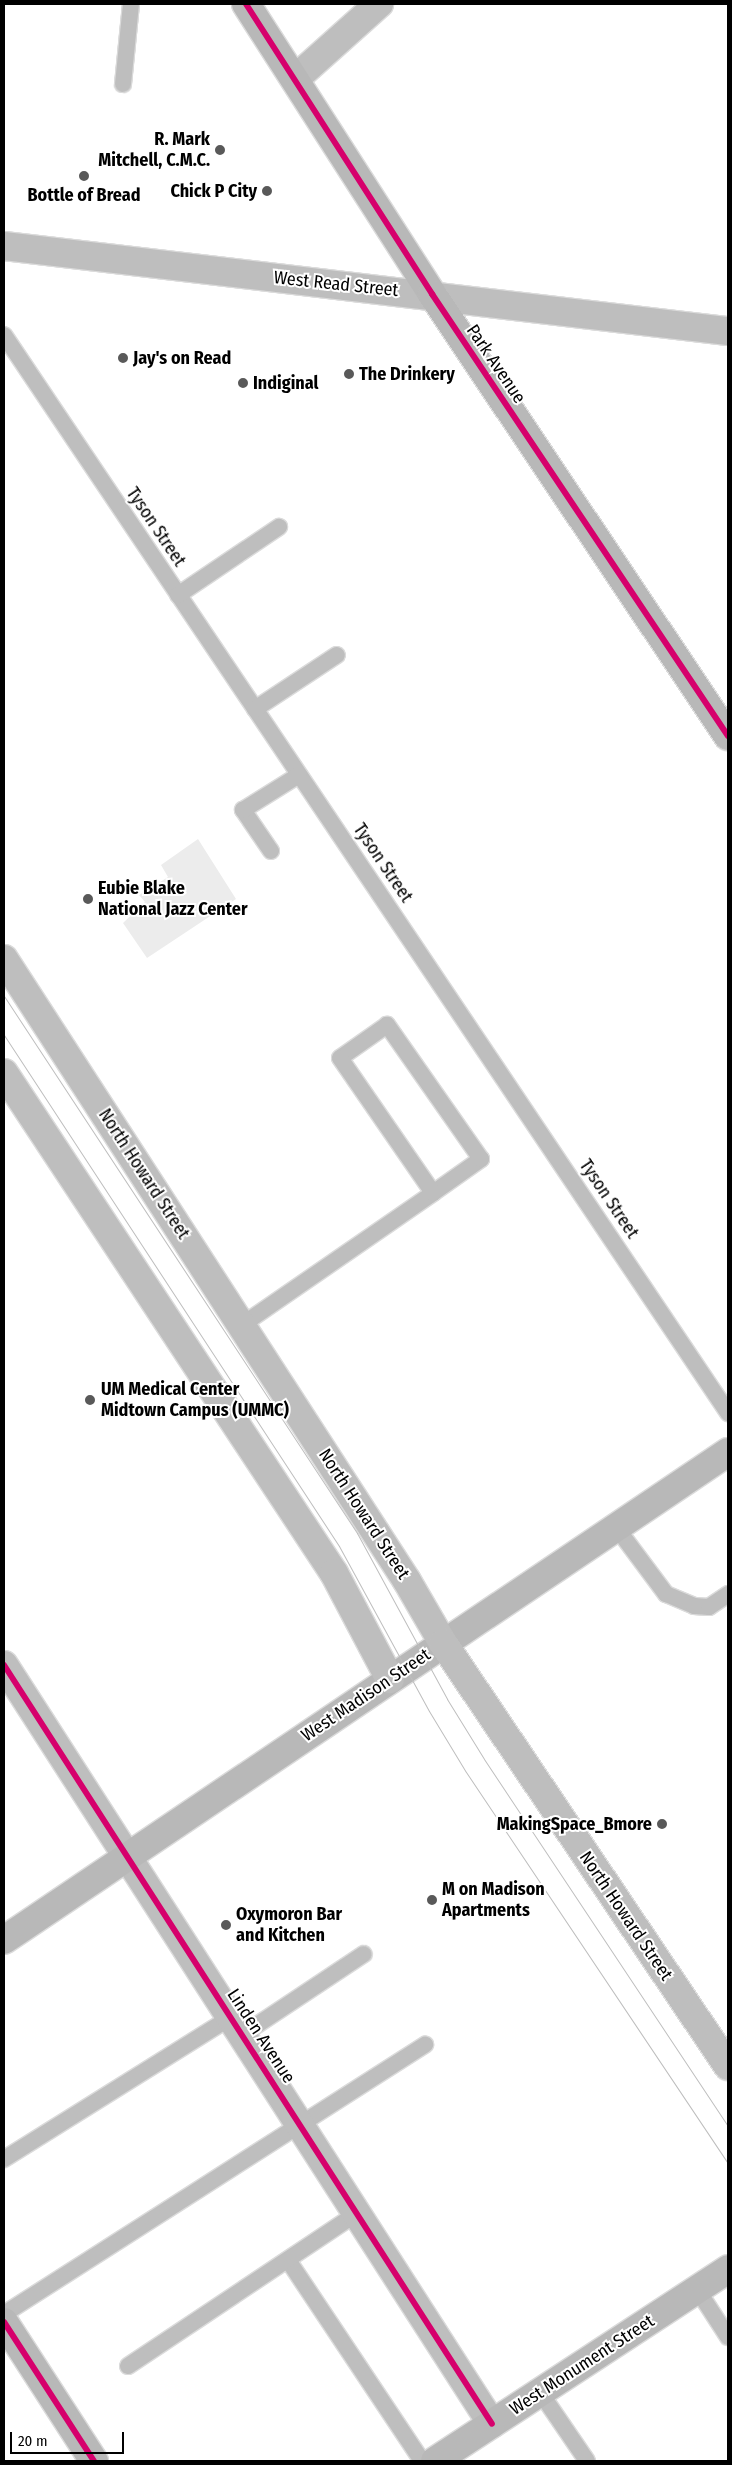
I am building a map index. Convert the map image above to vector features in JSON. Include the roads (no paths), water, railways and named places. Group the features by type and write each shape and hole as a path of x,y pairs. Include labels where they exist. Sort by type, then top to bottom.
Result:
{"main road":[{"path":"295,79 379,4"},
{"name":"West Read Street","path":"4,246 432,294 728,331"},
{"name":"North Howard Street","path":"4,958 407,1581 442,1643 728,2066"},
{"path":"4,1073 334,1573 390,1679"},
{"name":"Linden Avenue","path":"4,1665 492,2424"}],"street":[{"name":"Park Avenue","path":"246,4 432,294 728,736"},
{"name":"West Madison Street","path":"4,1940 728,1452"},
{"name":"West Monument Street","path":"435,2461 728,2269"},
{"path":"4,2322 94,2461"}],"lane":[{"path":"122,84 131,4"},
{"name":"Tyson Street","path":"4,335 728,1413"},
{"path":"178,595 279,528"},
{"path":"255,709 337,655"},
{"path":"271,852 244,810 299,775"},
{"path":"242,1325 433,1193 481,1159 387,1025 340,1058 433,1193"},
{"path":"616,1527 666,1594 694,1606 709,1607 728,1594"},
{"path":"4,2159 364,1954"},
{"path":"4,2314 301,2127 425,2045"},
{"path":"128,2366 357,2213"},
{"path":"288,2260 422,2461"},
{"path":"697,2290 728,2336"},
{"path":"540,2392 587,2461"}],"tram line":[{"path":"4,996 357,1533 447,1699 484,1759 728,2126"},
{"path":"4,1035 339,1546 429,1711 466,1772 728,2164"}],"place":[{"name":"R. Mark Mitchell, C.M.C.","path":"220,150"},
{"name":"Bottle of Bread","path":"84,176"},
{"name":"Chick P City","path":"267,191"},
{"name":"Jay's on Read","path":"123,358"},
{"name":"The Drinkery","path":"349,374"},
{"name":"Indiginal","path":"243,383"},
{"name":"Eubie Blake National Jazz Center","path":"88,899"},
{"name":"UM Medical Center Midtown Campus (UMMC)","path":"90,1400"},
{"name":"MakingSpace_Bmore","path":"662,1824"},
{"name":"M on Madison Apartments","path":"432,1900"},
{"name":"Oxymoron Bar and Kitchen","path":"226,1925"}]}
